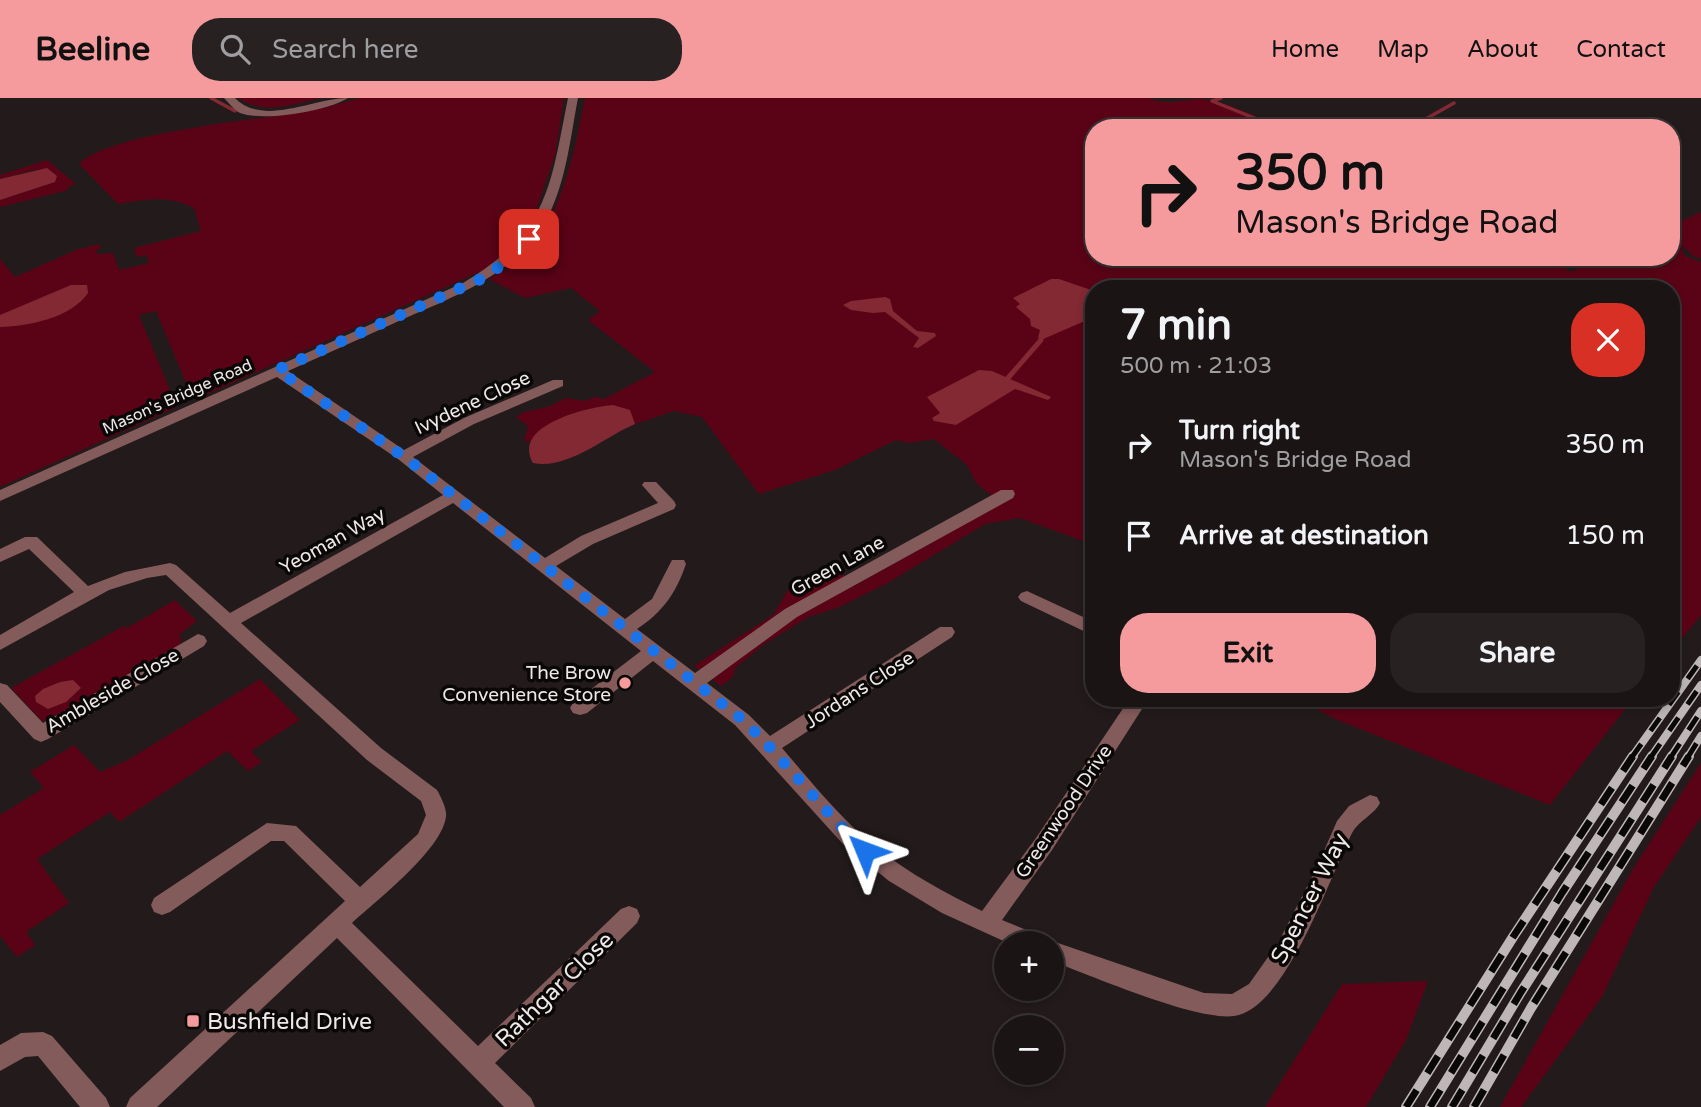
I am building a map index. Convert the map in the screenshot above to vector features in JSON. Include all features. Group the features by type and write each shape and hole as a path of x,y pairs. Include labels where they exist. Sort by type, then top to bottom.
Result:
{"street":[{"path":"229,98 242,110 263,113 296,109 343,98"},
{"name":"Mason's Bridge Road","path":"0,496 467,286 509,260 529,239 551,200 558,178 573,98"},
{"path":"277,370 403,456 742,719 770,746 828,816 865,851 903,880 949,907 1003,931"},
{"name":"Ivydene Close","path":"403,456 470,421 558,383"},
{"path":"543,566 587,540 668,505 650,485"},
{"name":"Green Lane","path":"694,683 791,613 1007,494"},
{"name":"Yeoman Way","path":"230,621 454,496"},
{"path":"0,556 32,541 86,594"},
{"path":"623,629 661,603 678,564"},
{"path":"0,643 86,594 146,570 170,569 374,754 430,796 436,815 427,839 139,1107"},
{"path":"1027,597 1085,626"},
{"name":"Jordans Close","path":"770,746 946,632"},
{"name":"Ambleside Close","path":"0,690 41,734 198,641"},
{"path":"580,708 653,651"},
{"name":"Greenwood Drive","path":"986,924 1044,844 1134,707"},
{"name":"Spencer Way","path":"1064,955 1204,1004 1235,1004 1257,992 1286,950 1327,869 1344,827 1356,812 1370,803"},
{"path":"162,905 267,832 289,832 360,902"},
{"name":"Rathgar Close","path":"479,1062 629,916"},
{"name":"Rathgar Close","path":"338,924 522,1107"},
{"path":"0,1059 20,1045 43,1044 97,1107"}],"shaded area":[{"path":"239,98 321,98 269,107"},
{"path":"361,98 564,98 555,155 537,207 521,235 488,268 199,398 186,383 156,311 139,315 177,407 0,487 0,259 15,277 76,250 99,244 101,247 96,251 97,254 113,253 119,270 149,263 146,255 137,257 134,248 201,231 194,208 166,200 118,204 79,164 96,153 151,136 303,112"},
{"path":"585,98 1148,98 1168,102 1203,99 1226,104 1262,119 1085,119 1085,266 1561,266 1571,272 1585,266 1680,266 1680,248 1685,253 1683,255 1701,262 1701,615 1680,641 1680,280 1085,280 1085,542 1020,518 985,524 886,584 837,608 808,617 763,645 735,668 733,677 721,686 694,666 773,615 788,590 819,573 837,570 854,586 1001,503 976,483 967,465 934,439 908,443 896,440 835,470 759,494 702,417 674,411 635,424 629,410 542,429 531,442 524,441 528,426 516,417 524,412 548,407 566,398 584,401 595,397 604,399 655,372 588,320 600,311 571,288 525,298 489,279 521,258 547,223 565,183"},
{"path":"47,160 76,184 67,187 69,190 0,207 0,200 55,182 37,169 0,179 0,175"},
{"path":"47,168 57,176 55,182 0,200 0,179"},
{"path":"1701,212 1701,259 1684,247 1680,248 1680,222"},
{"path":"1051,279 1059,279 1085,288 1085,321 1041,340 1038,338 1040,330 1031,326 1030,319 1016,307 1020,304 1013,298"},
{"path":"71,285 87,285 88,293 71,309 48,319 0,327 0,315"},
{"path":"885,297 890,299 893,311 917,331 935,333 936,336 918,348 913,347 919,338 885,312 851,310 843,305 851,301"},
{"path":"979,370 992,371 1051,397 1048,400 1015,389 956,425 934,421 932,418 940,413 927,397"},
{"path":"613,405 630,410 635,424 586,451 559,462 533,463 529,450 533,438 542,428 571,414"},
{"path":"175,600 197,621 179,635 182,639 178,647 52,720 42,721 11,688 124,626 127,628"},
{"path":"260,679 300,720 251,751 262,762 248,771 227,751 119,822 110,812 37,859 69,903 26,932 35,945 17,957 0,936 0,815 44,788 30,772 74,745 100,772 126,761"},
{"path":"73,680 81,688 66,702 48,709 36,702 35,696 43,689"},
{"path":"1313,707 1627,707 1550,805 1335,719"},
{"path":"1701,763 1701,817 1654,887 1602,997 1521,1107 1500,1107 1633,869"},
{"path":"1428,981 1406,1040 1366,1107 1265,1107 1342,984"}],"waterway":[{"path":"211,98 235,111"},
{"path":"1221,98 1212,101 1257,119"},
{"path":"1426,119 1454,103"},
{"path":"1008,378 1041,340"}],"railway":[{"path":"1680,690 1701,660"},
{"path":"1651,757 1701,685"},
{"path":"1632,757 1668,707"},
{"path":"1671,757 1701,711"},
{"path":"1688,757 1701,736"},
{"path":"1406,1107 1513,937 1633,756"},
{"path":"1430,1107 1562,893 1652,756"},
{"path":"1452,1107 1521,992 1672,756"},
{"path":"1474,1107 1531,1008 1689,756"}],"place":[{"name":"The Brow Convenience Store","path":"625,683"},
{"name":"Bushfield Drive","path":"193,1021"}],"route":[{"path":"529,239 509,260 483,278 277,370 403,456 742,719 770,746 828,816 865,851"}]}
